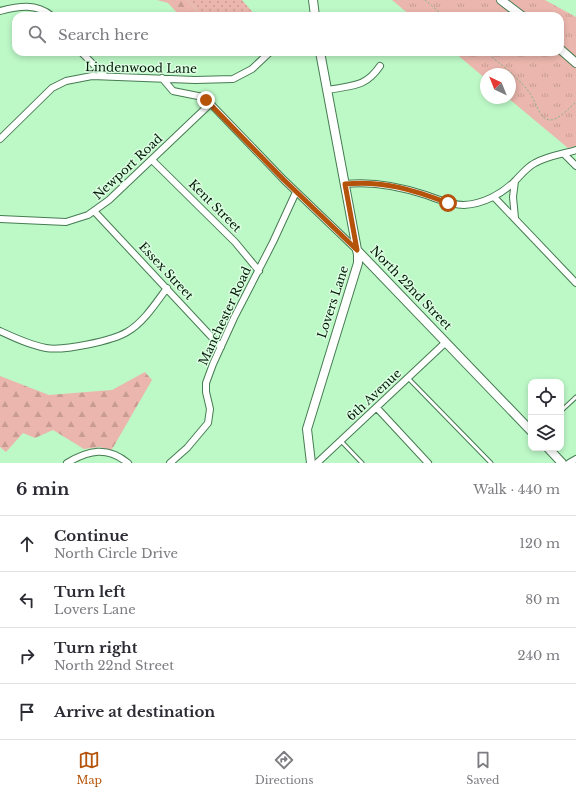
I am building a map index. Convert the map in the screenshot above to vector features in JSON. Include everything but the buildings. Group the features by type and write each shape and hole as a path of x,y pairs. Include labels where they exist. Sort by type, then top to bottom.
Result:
{"street":[{"path":"313,0 313,12"},
{"path":"501,0 517,12"},
{"path":"0,11 24,6 35,7 44,12"},
{"path":"564,52 576,63"},
{"path":"85,56 105,76"},
{"name":"Lindenwood Lane","path":"0,139 52,88 66,81 80,77 105,76 194,80 233,79 252,69 266,56"},
{"name":"Lovers Lane","path":"311,463 306,429 358,263 357,250 321,56"},
{"path":"328,90 361,84 372,78 380,66"},
{"name":"North 22nd Street","path":"162,78 173,91 203,97 296,192 357,250 528,428"},
{"name":"Newport Road","path":"1,218 66,222 75,220 94,211 152,160 210,104"},
{"path":"345,184 381,183 400,187 448,203 464,205 494,197 515,181 526,168 536,162 576,150"},
{"path":"564,154 576,166"},
{"name":"Kent Street","path":"152,160 235,242 259,271"},
{"path":"515,181 513,197 515,218"},
{"name":"Manchester Road","path":"170,463 187,448 208,423 211,414 206,392 206,383 234,318 259,271 296,192"},
{"path":"494,197 576,283"},
{"name":"Essex Street","path":"94,211 221,347"},
{"path":"0,331 18,340 48,348 99,343 128,332 137,324 166,288"},
{"name":"6th Avenue","path":"317,463 446,342"},
{"path":"377,408 428,463"},
{"path":"67,463 78,455 98,451 113,454 128,463"},
{"path":"551,451 562,463"},
{"path":"570,463 576,459"}],"lane":[{"path":"408,378 491,463"},
{"path":"564,408 576,397"},
{"path":"341,441 362,463"}],"path":[{"path":"425,0 439,12"},
{"path":"491,56 519,80 530,94 539,111 546,119 552,120 557,118 576,102"}],"green space":[{"path":"157,0 187,0 196,9 197,12 176,12 168,3"},
{"path":"187,0 242,0 252,12 197,12 196,9"},
{"path":"392,0 545,0 576,17 576,146 568,148 515,104 516,68 480,68 480,74 459,56 564,56 564,12 406,12"},
{"path":"145,372 152,380 111,451 100,447 84,449 53,430 35,438 23,433 6,452 0,447 0,376 49,395 112,390"}],"route":[{"path":"206,100 323,219 357,250 345,184 381,183 427,195 448,203"}]}
